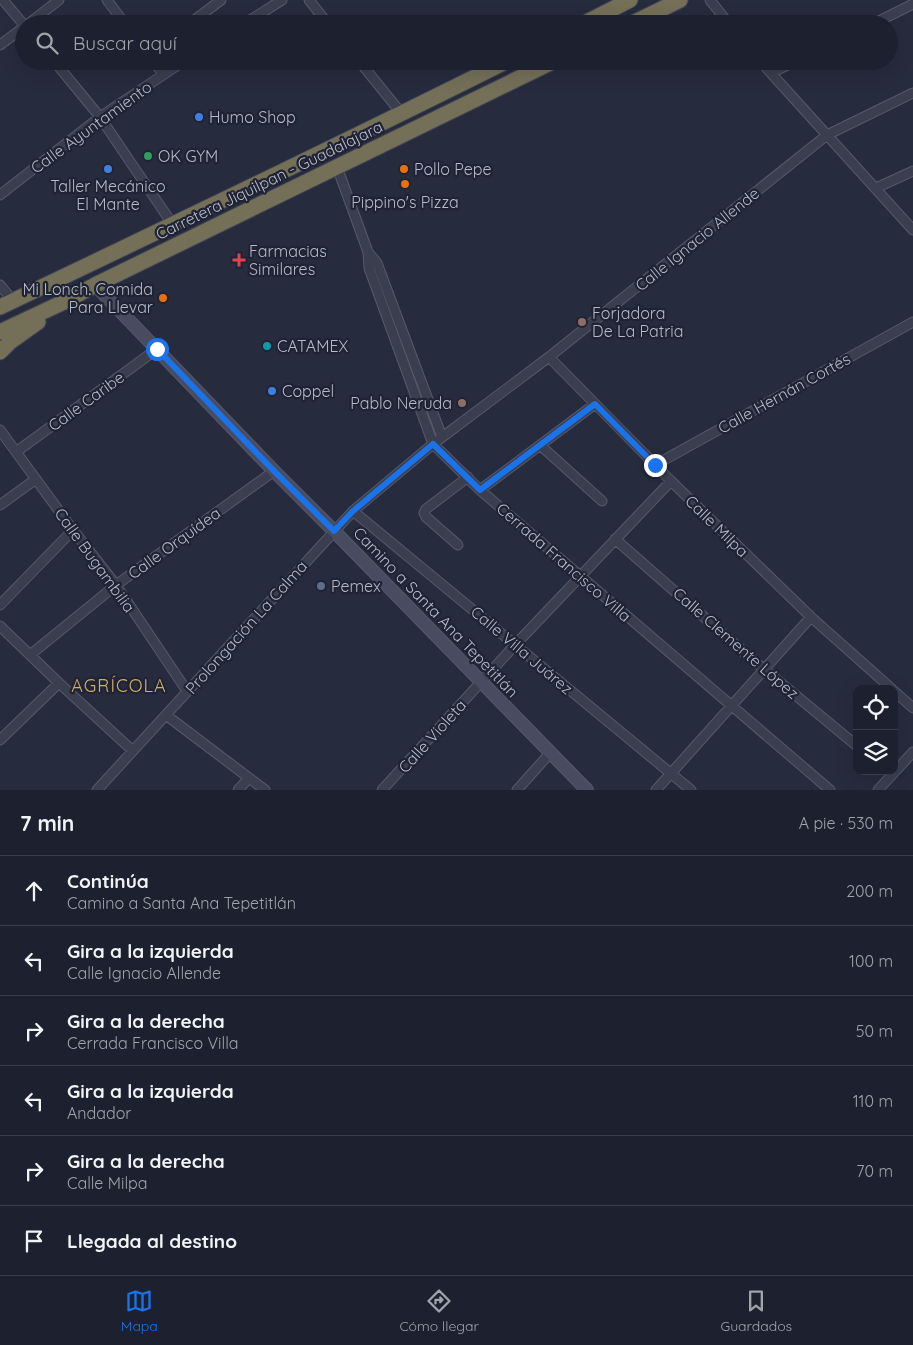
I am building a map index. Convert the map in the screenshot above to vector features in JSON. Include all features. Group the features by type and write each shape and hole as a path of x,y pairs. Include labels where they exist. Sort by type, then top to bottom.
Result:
{"highway":[{"path":"601,15 630,0"},
{"path":"649,15 680,0"},
{"name":"Carretera Jiquilpan - Guadalajara","path":"4,305 173,225 489,70"},
{"name":"Carretera Jiquilpan - Guadalajara","path":"0,332 68,300 94,284 536,70"},
{"path":"0,352 10,342 68,300"}],"street":[{"path":"3,0 15,15"},
{"path":"40,15 59,0"},
{"path":"107,0 118,15"},
{"path":"201,15 221,0"},
{"path":"258,15 282,0"},
{"path":"309,0 321,15"},
{"path":"710,0 722,15"},
{"path":"891,15 913,4"},
{"path":"0,45 15,33"},
{"path":"61,70 100,117 173,225"},
{"path":"160,70 163,74"},
{"name":"Calle Ayuntamiento","path":"0,195 100,117 169,70"},
{"path":"366,70 402,114"},
{"path":"768,70 913,230"},
{"path":"771,73 777,70"},
{"name":"Calle Ignacio Allende","path":"334,531 353,511 433,444 548,357 827,135 913,93"},
{"name":"Cerrada Francisco Villa","path":"337,167 368,252 377,263 442,437"},
{"path":"876,188 913,171"},
{"name":"Cerrada Francisco Villa","path":"368,252 368,268 433,444 480,490 830,790"},
{"path":"0,284 4,305"},
{"name":"Camino a Santa Ana Tepetitlán","path":"94,284 274,471 587,790"},
{"name":"Calle Hernán Cortés","path":"655,465 913,322"},
{"name":"Calle Caribe","path":"16,452 157,349"},
{"name":"Calle Milpa","path":"548,357 671,481 811,617 887,685"},
{"path":"480,490 595,404"},
{"name":"Calle Bugambilia","path":"0,430 116,585 187,691"},
{"path":"540,445 602,501"},
{"name":"Calle Orquídea","path":"30,655 116,585 274,471"},
{"path":"458,545 426,517 424,513 426,509 468,477"},
{"path":"0,505 36,479"},
{"path":"482,681 671,481"},
{"name":"Calle Villa Juárez","path":"353,511 691,790"},
{"path":"0,605 73,530"},
{"name":"Prolongación La Calma","path":"97,790 334,531"},
{"name":"Calle Clemente López","path":"615,540 753,660 853,743"},
{"path":"656,790 811,617"},
{"path":"0,626 133,751"},
{"name":"Calle Violeta","path":"382,790 482,681"},
{"path":"0,740 59,683"},
{"name":"Calle Milpa","path":"898,694 913,708"},
{"path":"166,714 265,790"},
{"path":"517,790 551,752"},
{"path":"898,766 913,752"},
{"path":"878,790 888,775"},
{"path":"238,790 249,778"}],"place":[{"name":"Humo Shop","path":"199,117"},
{"name":"OK GYM","path":"148,156"},
{"name":"Taller Mecánico El Mante","path":"108,169"},
{"name":"Pollo Pepe","path":"404,169"},
{"name":"Pippino's Pizza","path":"405,184"},
{"name":"Farmacias Similares","path":"239,260"},
{"name":"Mi Lonch. Comida Para Llevar","path":"163,298"},
{"name":"Forjadora De La Patria","path":"582,322"},
{"name":"CATAMEX","path":"267,346"},
{"name":"Coppel","path":"272,391"},
{"name":"Pablo Neruda","path":"462,403"},
{"name":"Pemex","path":"321,586"}],"district":[{"name":"AGRÍCOLA","path":"119,685"}],"route":[{"path":"157,349 334,531 353,511 433,444 480,490 595,404 655,465"}]}
